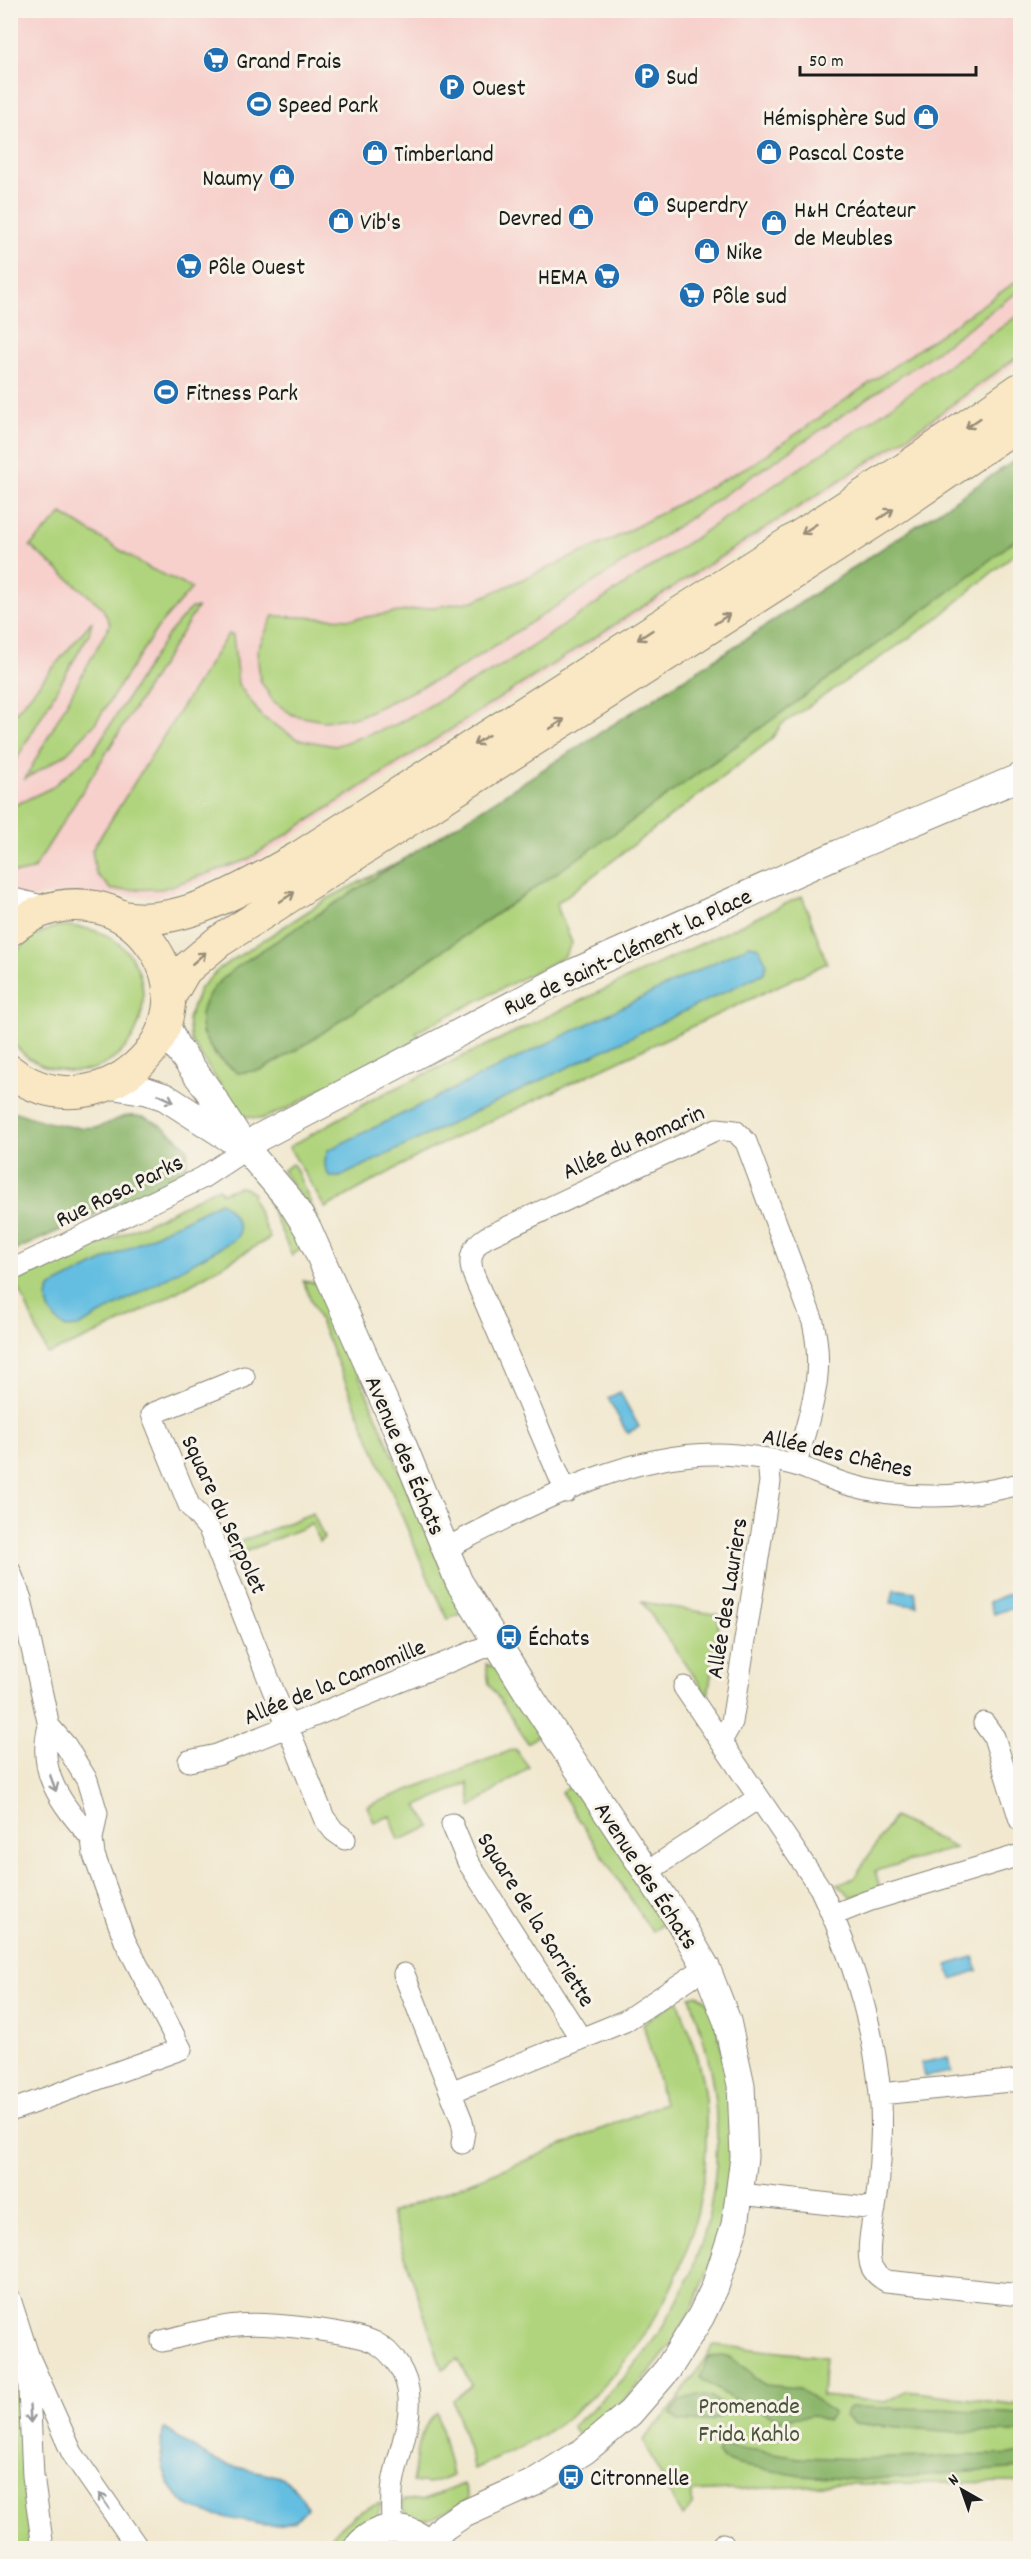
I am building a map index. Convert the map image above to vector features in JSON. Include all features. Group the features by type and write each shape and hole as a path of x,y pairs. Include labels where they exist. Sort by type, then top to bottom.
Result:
{"main road":[{"path":"10,930 42,909 78,904 103,909 123,917 146,920 185,912 252,884 298,858 906,468 1020,389"},
{"path":"13,1075 32,1085 64,1093 91,1091 109,1085 146,1056 158,1039 167,1009 185,970 218,942 887,513 1020,423"},
{"path":"123,917 137,928 161,957 167,976 167,1009"}],"street":[{"name":"Rue de Saint-Clément la Place","path":"246,1149 258,1138 577,971 840,853 1020,777"},
{"path":"10,901 42,909"},
{"name":"Avenue des Échats","path":"167,1009 176,1046 246,1149 289,1199 308,1229 393,1421 459,1582 495,1643 679,1921 706,1967 727,2021 741,2085 744,2157 741,2193 729,2246 715,2287 685,2344 650,2391 608,2433 585,2451 533,2483 462,2515 444,2527 430,2546"},
{"name":"Avenue des Échats","path":"109,1085 147,1091 165,1097 246,1149"},
{"name":"Allée du Romarin","path":"566,1492 474,1276 470,1260 472,1252 487,1236 717,1129 735,1131 746,1142 815,1330 819,1356 817,1387 796,1465"},
{"name":"Rue Rosa Parks","path":"10,1271 202,1178 246,1149"},
{"name":"Square du Serpolet","path":"244,1377 152,1414 189,1504 209,1529 287,1727"},
{"name":"Allée des Chênes","path":"446,1549 566,1492 623,1469 676,1457 716,1454 768,1460 796,1465 844,1483 901,1496 953,1497 980,1494 1020,1484"},
{"name":"Allée des Lauriers","path":"721,1741 732,1722 770,1482 768,1460"},
{"path":"10,1571 21,1599 49,1726 45,1743 46,1761 54,1789 92,1839"},
{"name":"Allée de la Camomille","path":"189,1761 217,1755 495,1643"},
{"name":"Allée des Lauriers","path":"684,1687 820,1888 833,1915 861,1998 880,2094 879,2184 869,2259 874,2271 886,2281 1020,2295"},
{"path":"984,1723 994,1737 1020,1820"},
{"path":"10,2111 182,2049 125,1941 94,1856 92,1839 97,1813 87,1780 66,1746 49,1726"},
{"path":"287,1727 324,1818 334,1831 345,1839"},
{"path":"647,1872 758,1798"},
{"name":"Square de la Sarriette","path":"452,1824 468,1862 581,2039"},
{"path":"833,1915 868,1901 1020,1856"},
{"name":"Square de la Sarriette","path":"451,2092 625,2021 706,1967"},
{"path":"404,1974 464,2127 462,2143"},
{"path":"880,2094 1020,2080"},
{"path":"741,2193 875,2208"},
{"path":"10,2299 28,2355 72,2453 138,2548"},
{"path":"162,2341 222,2327 258,2325 314,2330 364,2339 383,2348 398,2365 409,2397 408,2416 393,2480 392,2529"},
{"path":"28,2355 33,2476 43,2548"},
{"path":"357,2548 371,2535 392,2529 412,2532 430,2546"}],"shaded area":[{"path":"11,11 1020,11 1020,361 911,440 251,864 157,898 121,895 42,895 11,908"}],"green space":[{"path":"1020,279 1020,290 923,361 605,575 457,670 358,717 323,721 293,715 273,701 260,680 257,651 273,616 352,619 474,601 617,537 754,463"},
{"path":"1020,314 1020,355 906,438 247,860 162,889 112,890 96,874 92,850 228,634 233,635 238,684 262,717 297,739 335,746 395,725 510,661 872,420"},
{"path":"1020,457 1020,536 958,585 625,826 306,1044 262,1070 238,1073 210,1047 201,1027 204,1004 214,987 242,963 746,639"},
{"path":"62,514 149,568 192,588 158,627 94,725 65,755 25,779 110,624 102,607 30,546"},
{"path":"1020,536 1020,549 934,621 781,725 771,740 556,904 572,943 564,957 416,1032 420,1039 363,1066 287,1109 261,1119 244,1116 232,1103 191,1041 188,1019 200,988 220,968 327,899 405,859 242,963 201,1013 202,1033 216,1057 238,1073 306,1044 625,826 958,585"},
{"path":"191,608 197,608 33,870 17,873 11,871 11,807 51,788 93,752 166,637"},
{"path":"92,621 89,634 11,769 11,718"},
{"path":"802,896 827,963 429,1150 325,1208 289,1147 375,1098"},
{"path":"58,926 99,932 126,950 140,976 143,1005 135,1033 117,1056 90,1070 55,1069 42,1065 25,1054 11,1039 11,958 32,938"},
{"path":"10,1110 63,1126 86,1128 105,1125 128,1116 145,1118 169,1131 188,1149 186,1168 179,1177 11,1252"},
{"path":"292,1164 295,1167 318,1220 282,1171"},
{"path":"238,1187 253,1193 252,1198 270,1238 133,1316 47,1354 16,1281 161,1217 215,1189 219,1188 222,1193"},
{"path":"267,1191 276,1200 303,1245 292,1256 267,1199"},
{"path":"303,1281 320,1284 461,1614 448,1619 426,1573"},
{"path":"313,1513 324,1538 319,1542 312,1524 237,1555 243,1572 237,1569 229,1546"},
{"path":"642,1602 720,1615 708,1696"},
{"path":"486,1664 498,1669 541,1733 528,1743 489,1684"},
{"path":"515,1749 529,1767 471,1807 468,1783 417,1806 431,1827 399,1840 390,1816 374,1822 367,1806"},
{"path":"575,1784 666,1922 652,1932 561,1792"},
{"path":"894,1817 955,1848 875,1871 880,1888 851,1897 837,1884 854,1878"},
{"path":"698,1995 708,2004 717,2028 730,2088 733,2127 726,2207 716,2247 703,2284 686,2320 666,2351 637,2387 581,2440 572,2426 619,2383 656,2336 685,2286 704,2232 715,2176 716,2118 708,2058 690,1997"},
{"path":"678,2000 701,2075 705,2100 706,2149 700,2197 689,2243 671,2288 648,2329 619,2368 586,2402 539,2437 474,2469 453,2400 472,2385 458,2359 442,2369 391,2213 664,2103 643,2023"},
{"name":"Promenade Frida Kahlo","path":"714,2345 825,2357 822,2396 886,2402 907,2391 1020,2405 1020,2482 843,2484 692,2492 692,2506 682,2517 643,2440 671,2409"},
{"path":"708,2357 731,2358 766,2385 798,2388 833,2412 827,2421 813,2415 777,2420 755,2407 732,2399 700,2378"},
{"path":"16,2384 33,2548 11,2548 10,2385"},
{"path":"698,2395 710,2397 721,2404 722,2416 711,2421 680,2422 671,2414 680,2400"},
{"path":"849,2407 943,2409 1020,2414 1020,2432 955,2432 853,2423 844,2416"},
{"path":"437,2412 452,2475 429,2484 412,2482 425,2426"},
{"path":"721,2445 800,2457 860,2459 1020,2454 1020,2468 860,2480 802,2476 739,2465 724,2460 717,2453"},
{"path":"464,2484 469,2499 435,2517 417,2520 403,2510 403,2500 422,2500"},
{"path":"381,2503 377,2518 355,2530 342,2548 325,2548 341,2525 363,2510"}],"water":[{"path":"750,945 758,947 767,963 764,973 340,1177 330,1177 326,1170 328,1150"},
{"path":"220,1202 230,1210 238,1224 239,1233 234,1240 78,1327 66,1328 52,1315 47,1298 51,1287"},
{"path":"620,1392 639,1427 627,1433 608,1398"},
{"path":"894,1589 915,1592 917,1606 891,1603"},
{"path":"1014,1592 1019,1605 994,1614 989,1602"},
{"path":"973,1957 978,1970 952,1979 947,1965"},
{"path":"948,2057 951,2072 924,2077 921,2063"},
{"path":"164,2428 216,2461 268,2474 291,2484 300,2494 307,2508 295,2521 271,2525 228,2518 190,2507 174,2491 165,2472 161,2450"}],"place":[{"name":"Grand Frais","path":"216,60"},
{"name":"Sud","path":"647,76"},
{"name":"Ouest","path":"452,87"},
{"name":"Speed Park","path":"259,104"},
{"name":"Hémisphère Sud","path":"926,117"},
{"name":"Pascal Coste","path":"769,152"},
{"name":"Timberland","path":"375,153"},
{"name":"Naumy","path":"282,177"},
{"name":"Superdry","path":"646,204"},
{"name":"Devred","path":"581,217"},
{"name":"Vib's","path":"341,221"},
{"name":"H&H Créateur de Meubles","path":"774,223"},
{"name":"Nike","path":"707,251"},
{"name":"Pôle Ouest","path":"189,266"},
{"name":"HEMA","path":"607,276"},
{"name":"Pôle sud","path":"692,295"},
{"name":"Fitness Park","path":"166,392"},
{"name":"Échats","path":"509,1637"},
{"name":"Citronnelle","path":"571,2477"}]}
